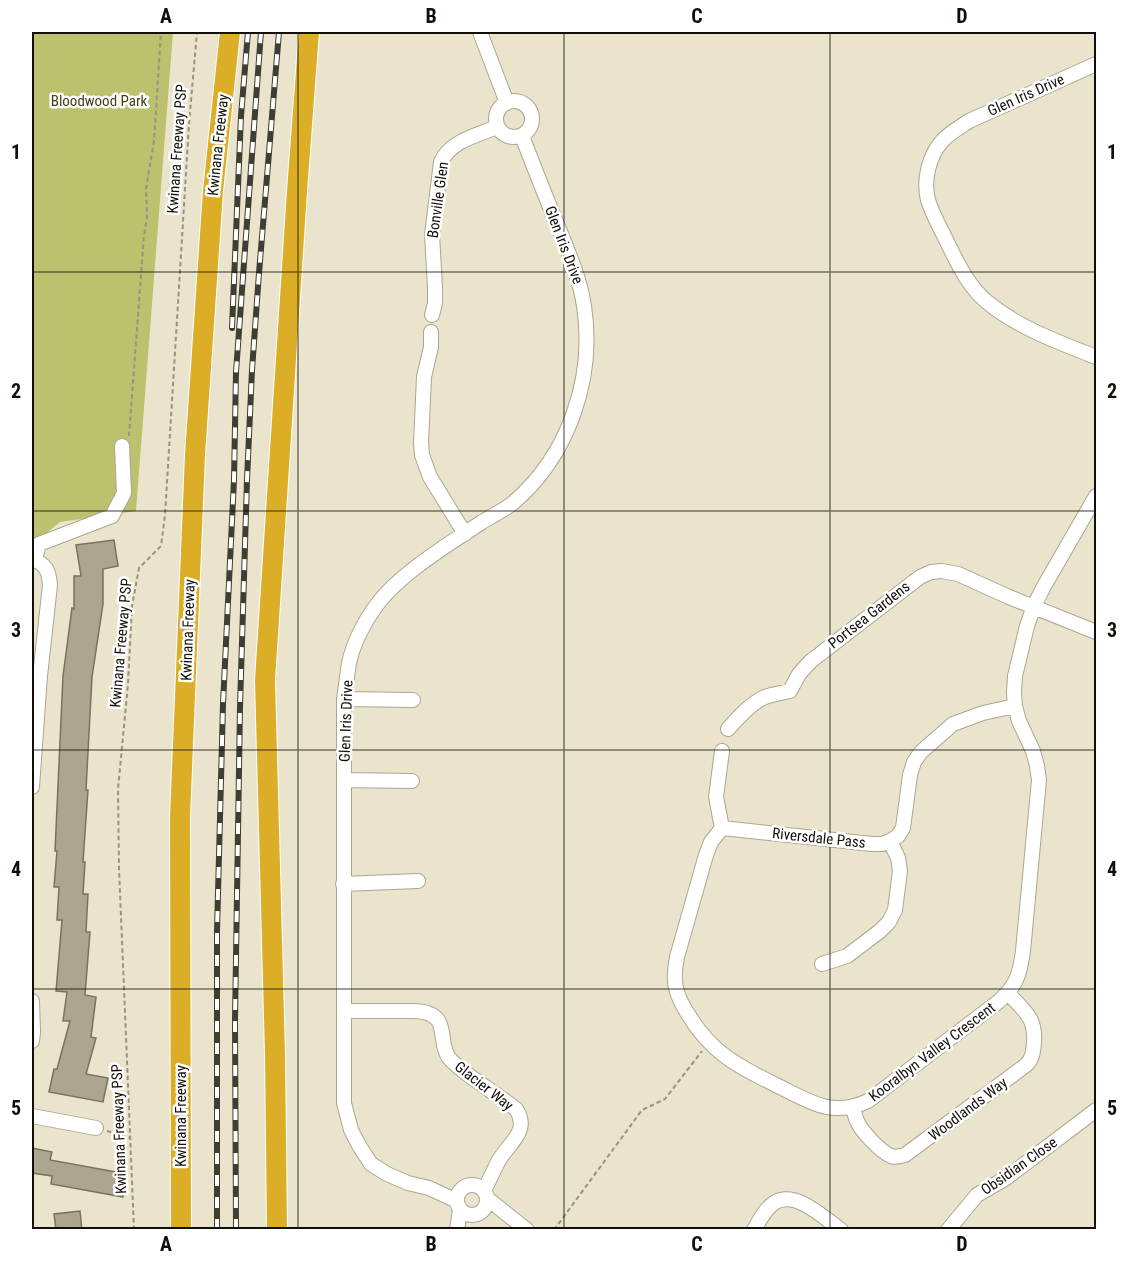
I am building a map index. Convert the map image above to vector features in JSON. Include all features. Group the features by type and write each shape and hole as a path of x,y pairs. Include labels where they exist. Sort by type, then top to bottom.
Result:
{"highway":[{"name":"Kwinana Freeway","path":"181,1230 180,817 189,595 195,455 213,191 230,32"},
{"path":"277,1230 275,1054 265,680 309,32"},
{"path":"275,1054 283,1230"}],"street":[{"path":"480,32 507,103"},
{"name":"Glen Iris Drive","path":"1096,64 969,121 952,132 941,142 933,155 927,172 926,186 928,200 936,220 964,275 984,300 1019,324 1096,357"},
{"path":"521,102 531,112 531,126 522,136 515,138 508,136 498,127 497,113 507,103 521,102"},
{"name":"Bonville Glen","path":"432,315 435,303 432,236 440,166 448,150 498,127"},
{"name":"Glen Iris Drive","path":"522,136 579,281 587,337 586,366 580,396 555,454 534,482 512,503 405,575 377,604 364,624 349,662 344,699 343,884 344,1103 351,1130 371,1164 387,1174 408,1183 473,1200 525,1228"},
{"path":"431,332 431,347 424,378 422,455 430,477 465,534"},
{"path":"32,787 40,676 50,585 49,573 45,566 33,559 39,544 112,516 124,493 122,446"},
{"name":"Kooralbyn Valley Crescent","path":"722,828 711,842 706,855 674,970 674,984 679,999 697,1030 726,1058 746,1070 823,1107 852,1107 868,1101 1008,993 1020,969 1023,951 1039,780 1033,751 1019,721 1014,693 1015,676 1034,606 1096,498"},
{"name":"Portsea Gardens","path":"728,729 758,701 767,696 790,691 799,674 811,661 920,577 931,572 942,570 958,574 1096,632"},
{"path":"344,699 413,700"},
{"path":"822,964 847,956 880,931 889,922 895,910 900,871 898,858 890,841 903,828 910,775 914,762 921,752 953,724 982,713 1016,706"},
{"path":"722,751 716,797 722,828"},
{"path":"344,780 412,781"},
{"name":"Riversdale Pass","path":"722,828 872,844 890,841"},
{"path":"343,884 418,881"},
{"name":"Woodlands Way","path":"852,1107 857,1122 864,1132 884,1152 897,1157 906,1155 1031,1060 1034,1026 1031,1018 1008,993"},
{"path":"32,1001 32,1041"},
{"name":"Glacier Way","path":"344,1011 424,1011 433,1016 443,1028 446,1052 450,1059 516,1109 522,1123 518,1136 473,1200"},
{"name":"Obsidian Close","path":"948,1230 977,1195 1006,1178 1096,1110"},
{"path":"32,1116 96,1128"},
{"path":"754,1230 767,1209 774,1203 783,1199 792,1199 801,1202 841,1230"},
{"path":"457,1230 473,1200"},
{"path":"465,1230 473,1200"}],"path":[{"path":"122,446 129,435 147,217 146,189 154,141 161,32"},
{"name":"Kwinana Freeway PSP","path":"134,1230 118,789 128,684 132,606 139,568 160,546 165,515 189,124 197,32"},
{"path":"554,1230 642,1110 665,1099 708,1043"},
{"path":"96,1128 130,1138"}],"green space":[{"name":"Bloodwood Park","path":"32,32 173,32 136,511 60,522 32,545"}],"building":[{"path":"114,540 118,566 103,569 103,604 92,677 83,862 85,862 83,894 88,894 86,932 90,932 85,995 96,997 91,1037 96,1038 86,1074 108,1078 103,1102 49,1092 70,1021 63,1021 67,992 56,991 62,920 57,920 59,887 54,887 63,676 72,608 74,609 74,576 81,576 76,545"},
{"path":"32,1148 52,1152 50,1160 121,1173 123,1197 51,1184 52,1176 32,1173"},
{"path":"80,1211 82,1230 56,1230 54,1214"}],"railway":[{"path":"232,328 241,116 248,32"},
{"path":"217,1230 217,931 223,704 234,480 236,372 261,32"},
{"path":"236,1230 235,1020 240,707 247,480 252,370 279,32"}]}
